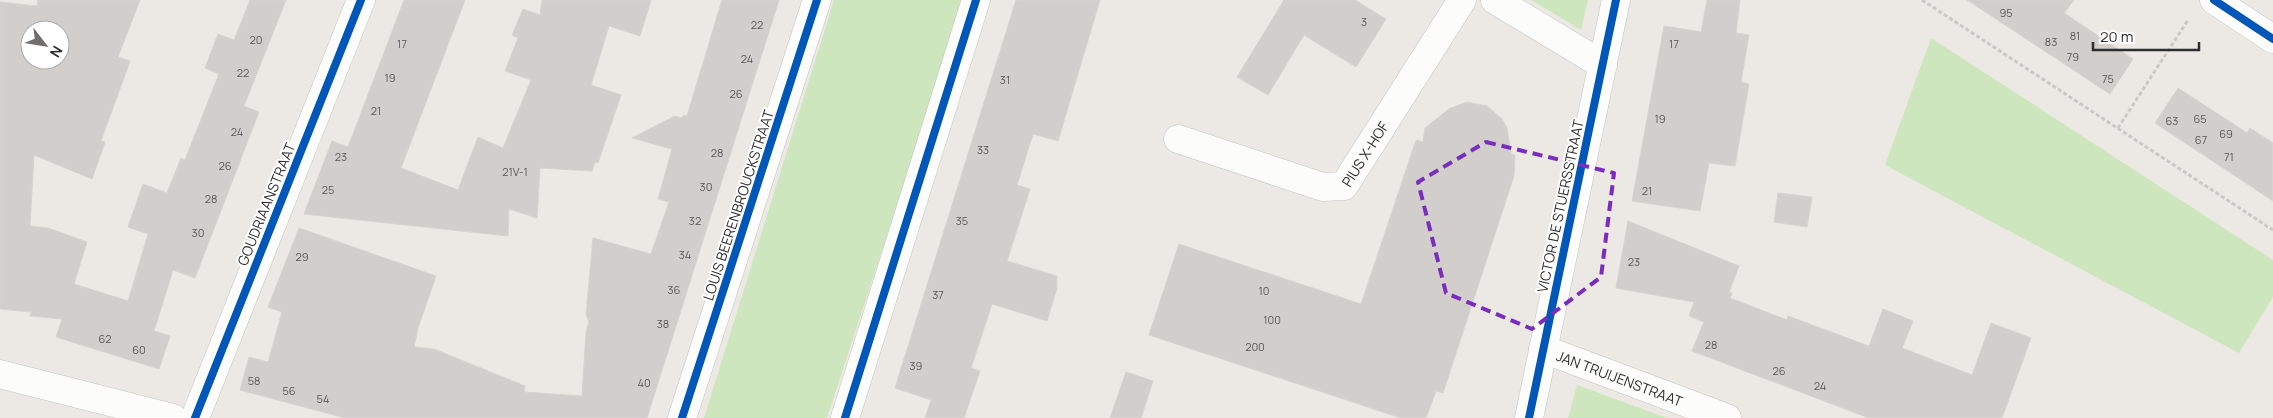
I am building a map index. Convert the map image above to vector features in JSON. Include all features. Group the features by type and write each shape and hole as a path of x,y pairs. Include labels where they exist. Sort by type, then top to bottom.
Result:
{"street":[{"name":"GOUDRIAANSTRAAT","path":"194,418 361,0"},
{"name":"LOUIS BEERENBROUCKSTRAAT","path":"682,418 817,0"},
{"path":"845,418 976,0"},
{"name":"PIUS X-HOF","path":"1178,139 1323,187 1344,186 1462,0"},
{"path":"1495,0 1603,65"},
{"name":"VICTOR DE STUERSSTRAAT","path":"1529,418 1616,0"},
{"path":"2214,0 2273,39"},
{"name":"JAN TRUIJENSTRAAT","path":"1543,349 1727,418"},
{"path":"0,374 173,418"}],"path":[{"path":"1922,0 2273,230"},
{"path":"2118,128 2191,16"}],"highlighted area":[{"path":"1486,142 1614,173 1601,277 1532,329 1446,293 1418,182"}],"green space":[{"path":"834,0 964,0 827,418 704,418"},
{"path":"1531,0 1588,0 1581,30"},
{"path":"1931,38 2273,260 2273,297 2239,353 1885,165"},
{"path":"1577,385 1667,418 1568,418"}],"building":[{"path":"38,0 140,0 118,57 130,61 101,141 105,142 92,179 34,155 30,226 48,228 87,242 74,284 128,301 148,234 128,227 143,184 167,193 181,158 185,160 219,74 205,68 218,34 234,40 250,0 286,0 244,106 259,112 195,278 173,270 154,331 170,336 159,369 56,337 62,319 30,316 31,312 0,309 0,2 37,6"},
{"path":"404,0 465,0 401,168 458,190 478,137 503,148 531,80 505,71 518,38 512,35 523,9 540,15 542,0 651,0 640,36 609,26 591,85 621,95 598,163 595,162 592,171 540,168 537,218 509,209 508,236 304,214 332,141 348,147"},
{"path":"722,0 779,0 647,418 345,418 240,390 249,357 268,362 282,312 268,307 299,228 436,276 418,328 414,347 434,349 525,386 524,392 582,396 586,332 589,322 586,314 593,238 651,254 669,202 658,199 672,149 632,138 675,116 682,118 684,115 687,116"},
{"path":"1016,0 1100,0 1058,141 1033,134 1017,185 1030,189 1007,261 1057,276 1057,288 1047,321 992,304 971,368 980,371 964,418 925,418 931,400 895,388"},
{"path":"1284,0 1355,0 1386,19 1356,67 1304,35 1268,95 1237,77"},
{"path":"1707,0 1740,0 1736,33 1749,35 1741,82 1749,84 1735,166 1709,163 1700,211 1632,201 1664,26 1701,32"},
{"path":"1967,0 2074,0 2064,13 2133,59 2110,94"},
{"path":"2178,88 2247,133 2250,128 2273,143 2273,201 2155,123"},
{"path":"1467,102 1487,106 1502,119 1507,128 1511,154 1515,155 1514,176 1443,393 1436,391 1426,418 1401,418 1149,335 1179,244 1361,304 1416,140 1423,142 1425,128 1449,109"},
{"path":"1778,193 1812,197 1807,227 1774,222"},
{"path":"1628,221 1739,266 1729,292 1732,293 1730,298 1787,320 1788,316 1869,346 1883,309 1913,321 1902,348 1972,375 1991,323 2031,338 2002,418 1869,418 1692,351 1704,322 1689,316 1694,302 1616,288"},
{"path":"1126,372 1153,381 1141,418 1110,418"}],"cycle path":[{"path":"195,418 361,0"},
{"path":"682,418 817,0"},
{"path":"845,418 976,0"},
{"path":"1529,418 1616,0"},
{"path":"2214,0 2273,39"}]}
